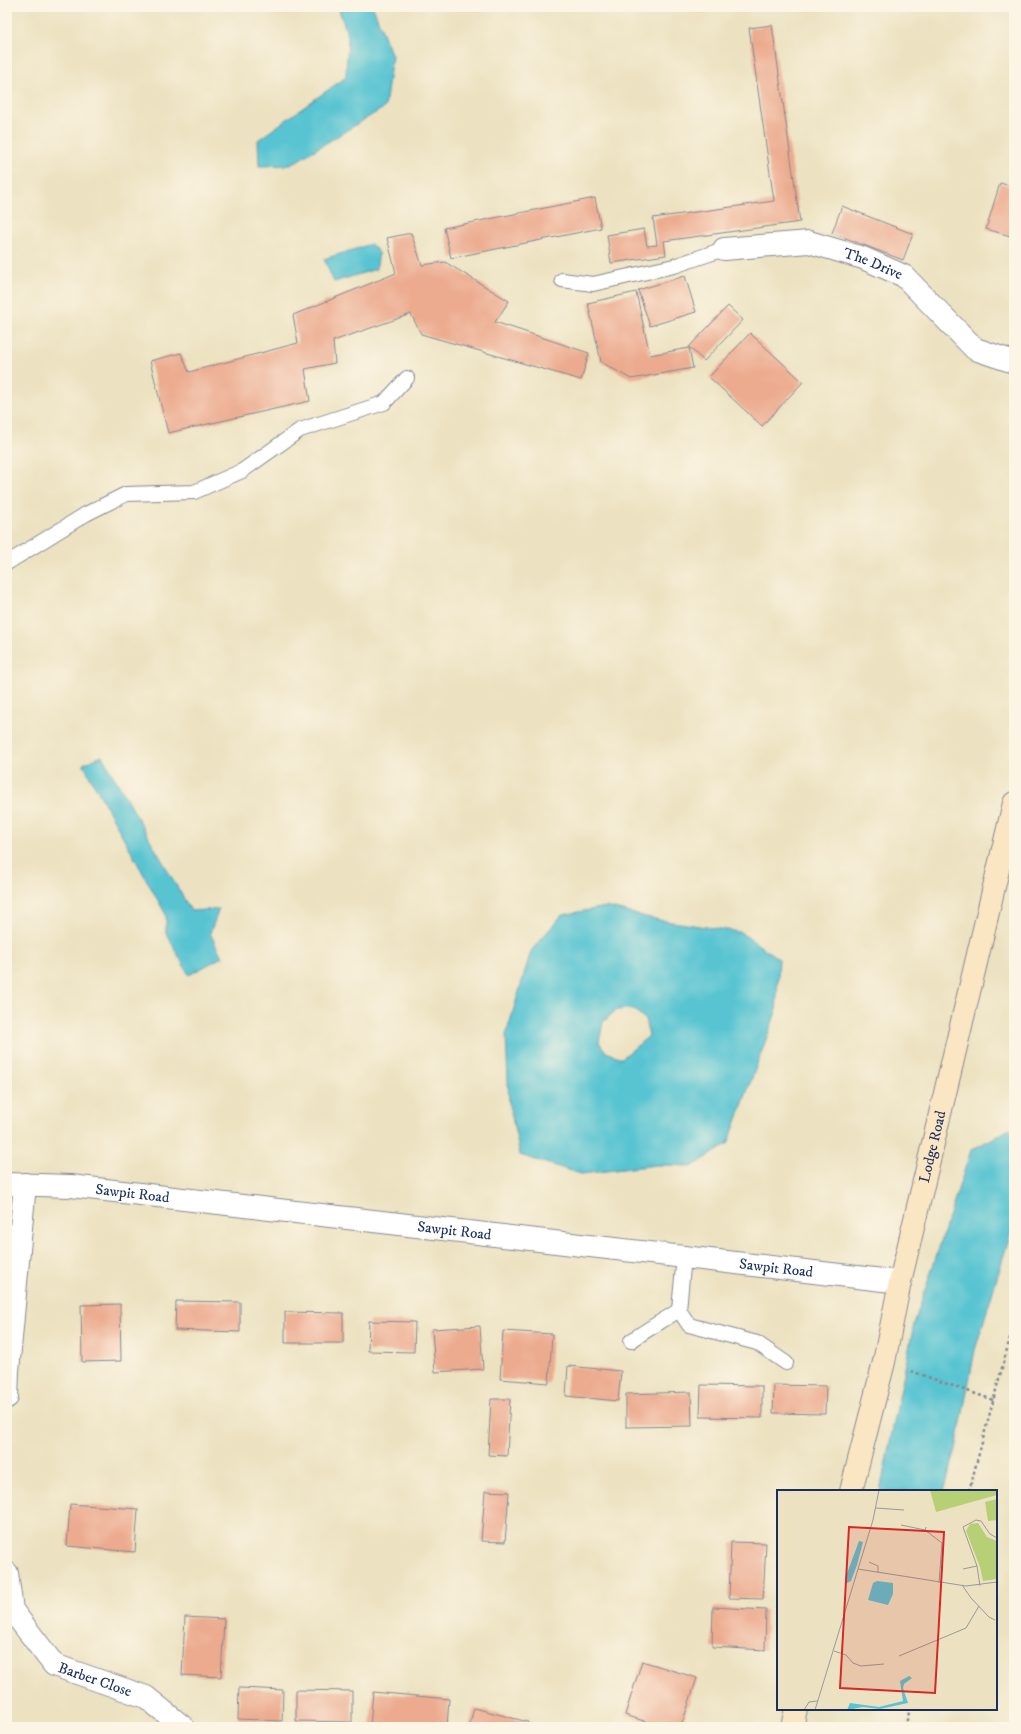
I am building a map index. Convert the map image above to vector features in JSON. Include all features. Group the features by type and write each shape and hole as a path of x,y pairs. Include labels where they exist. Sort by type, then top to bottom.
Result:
{"main road":[{"name":"Lodge Road","path":"851,1490 884,1362 900,1282 1014,803"},
{"path":"792,1727 796,1710"}],"street":[{"name":"The Drive","path":"724,249 809,242 863,258 904,276 975,349 1014,362"},
{"name":"Sawpit Road","path":"16,1184 71,1186 900,1282"},
{"path":"7,1397 16,1184"},
{"name":"Barber Close","path":"7,1573 12,1610 54,1665 146,1697 183,1727"}],"lane":[{"path":"562,280 593,284 674,266 724,249"},
{"path":"7,563 86,514 126,494 194,492 242,471 300,430 384,403 407,378"},
{"path":"684,1256 679,1310 689,1325 757,1343 786,1363"},
{"path":"631,1341 647,1329 662,1322 679,1310"}],"path":[{"path":"969,1490 1014,1324"},
{"path":"884,1362 993,1400"},
{"path":"905,1727 910,1710"}],"water":[{"path":"338,7 373,7 392,56 385,107 290,165 259,166 258,140 346,77 348,36"},
{"path":"371,244 379,253 376,269 334,282 324,259"},
{"path":"102,756 191,911 219,909 210,933 222,957 189,975 166,933 166,915 83,764"},
{"path":"606,907 659,920 740,932 779,959 776,1012 728,1144 693,1166 656,1165 581,1174 520,1155 509,1103 506,1035 531,951 562,915","holes":["633,1009 645,1019 649,1036 622,1058 606,1052 599,1042 603,1022 616,1010"]},
{"path":"1010,1129 1014,1137 1014,1222 975,1350 956,1449 944,1490 880,1490 914,1324 971,1150"}],"building":[{"path":"772,25 800,222 664,241 666,255 611,263 607,235 644,229 647,246 657,245 653,218 774,201 749,28"},
{"path":"1000,183 1014,187 1014,237 986,229"},
{"path":"595,198 601,228 451,258 444,228"},
{"path":"842,206 913,234 903,260 832,233"},
{"path":"411,233 422,265 445,262 509,301 495,322 589,353 581,380 421,334 411,314 333,341 335,363 305,369 310,401 168,433 150,361 181,353 189,372 298,343 293,315 396,273 387,238"},
{"path":"685,276 696,312 650,326 638,290"},
{"path":"636,292 650,355 689,348 693,368 631,379 601,362 588,303"},
{"path":"728,306 743,320 704,361 689,347"},
{"path":"750,333 803,382 762,426 709,377"},
{"path":"176,1301 240,1302 240,1332 175,1330"},
{"path":"120,1304 121,1361 82,1362 81,1305"},
{"path":"285,1312 343,1313 343,1343 285,1343"},
{"path":"369,1321 415,1322 414,1352 368,1351"},
{"path":"480,1326 483,1369 435,1372 432,1329"},
{"path":"503,1331 552,1334 549,1383 500,1379"},
{"path":"568,1366 621,1371 618,1401 566,1396"},
{"path":"701,1385 762,1386 762,1418 700,1417"},
{"path":"774,1385 826,1386 825,1414 773,1413"},
{"path":"691,1392 692,1426 626,1427 626,1394"},
{"path":"491,1399 510,1399 507,1456 488,1455"},
{"path":"485,1491 509,1492 505,1542 481,1541"},
{"path":"70,1504 138,1509 135,1552 67,1546"},
{"path":"731,1542 766,1543 763,1599 729,1598"},
{"path":"713,1607 766,1610 765,1650 712,1647"},
{"path":"185,1617 224,1619 221,1677 182,1675"},
{"path":"642,1661 697,1678 681,1727 663,1727 625,1715"},
{"path":"239,1688 283,1690 282,1721 238,1719"},
{"path":"296,1690 352,1691 352,1722 296,1721"},
{"path":"373,1692 449,1699 447,1727 370,1727"},
{"path":"474,1708 528,1722 527,1727 469,1727"}]}
